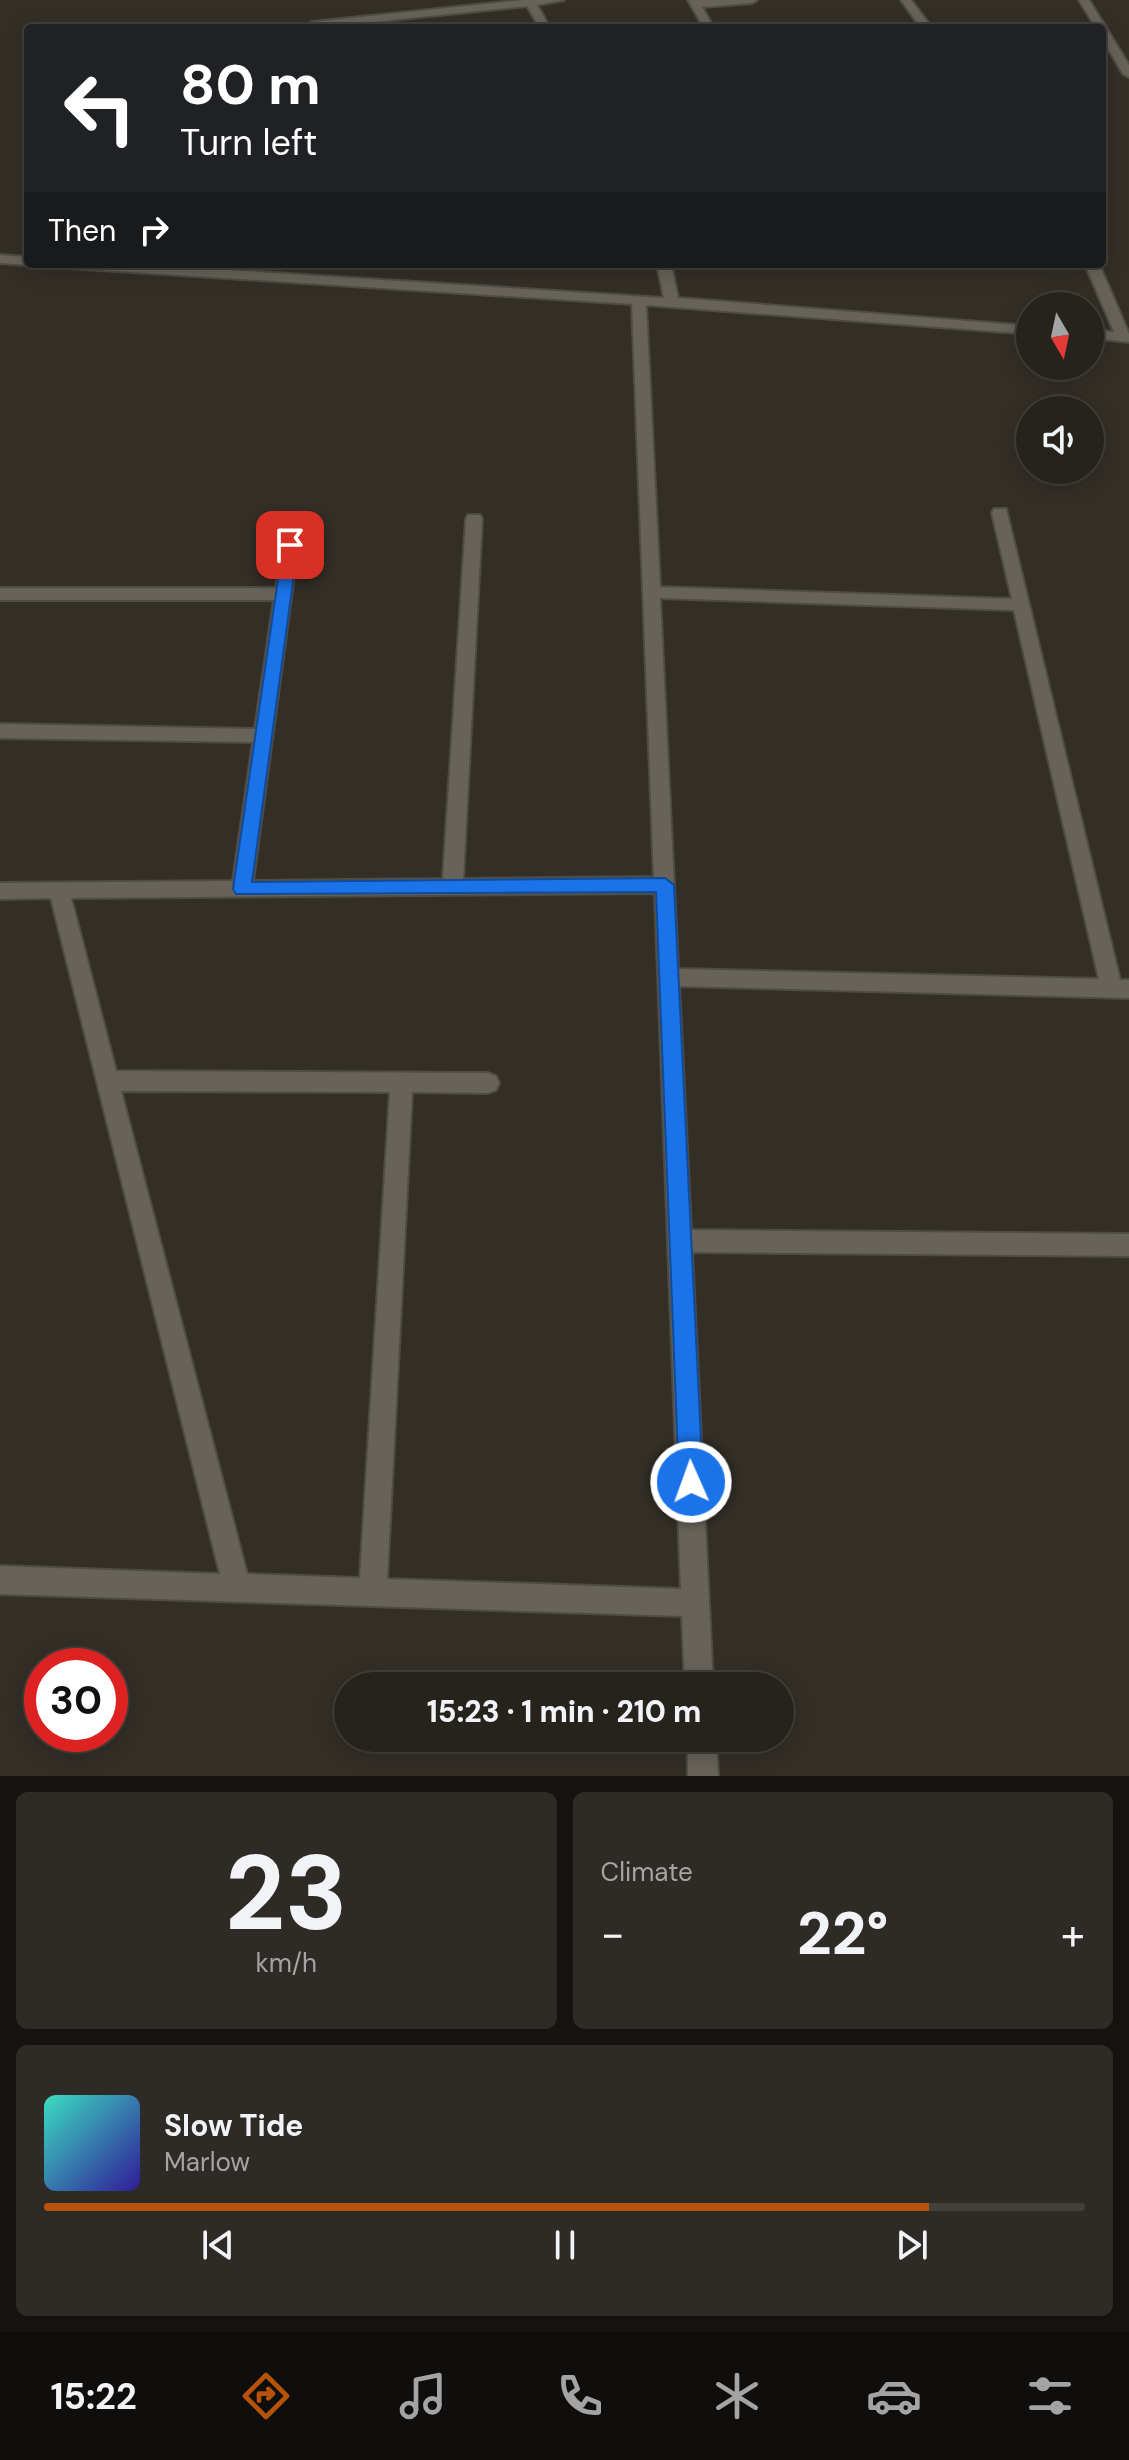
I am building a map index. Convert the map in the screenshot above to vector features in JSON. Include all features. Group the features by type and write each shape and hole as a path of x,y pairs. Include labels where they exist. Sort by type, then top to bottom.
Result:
{"street":[{"path":"321,24 559,0"},
{"path":"707,24 694,2 752,0"},
{"path":"906,0 924,24"},
{"path":"1084,0 1099,24"},
{"path":"530,1 543,24"},
{"path":"1106,36 1129,74"},
{"path":"0,259 24,261"},
{"path":"132,268 1016,329"},
{"path":"665,268 672,303"},
{"path":"1094,268 1126,337 1104,335"},
{"path":"639,301 698,1672"},
{"path":"668,977 1120,989 1000,513"},
{"path":"453,887 474,519"},
{"path":"242,889 290,545"},
{"path":"652,592 1022,605"},
{"path":"0,594 284,594"},
{"path":"0,731 264,736"},
{"path":"0,891 665,885"},
{"path":"59,891 237,1588"},
{"path":"108,1081 488,1083"},
{"path":"373,1593 402,1082"},
{"path":"680,1241 1129,1245"},
{"path":"0,1580 696,1603"},
{"path":"702,1752 703,1776"}],"route":[{"path":"290,545 242,889 665,885 691,1482"}]}
